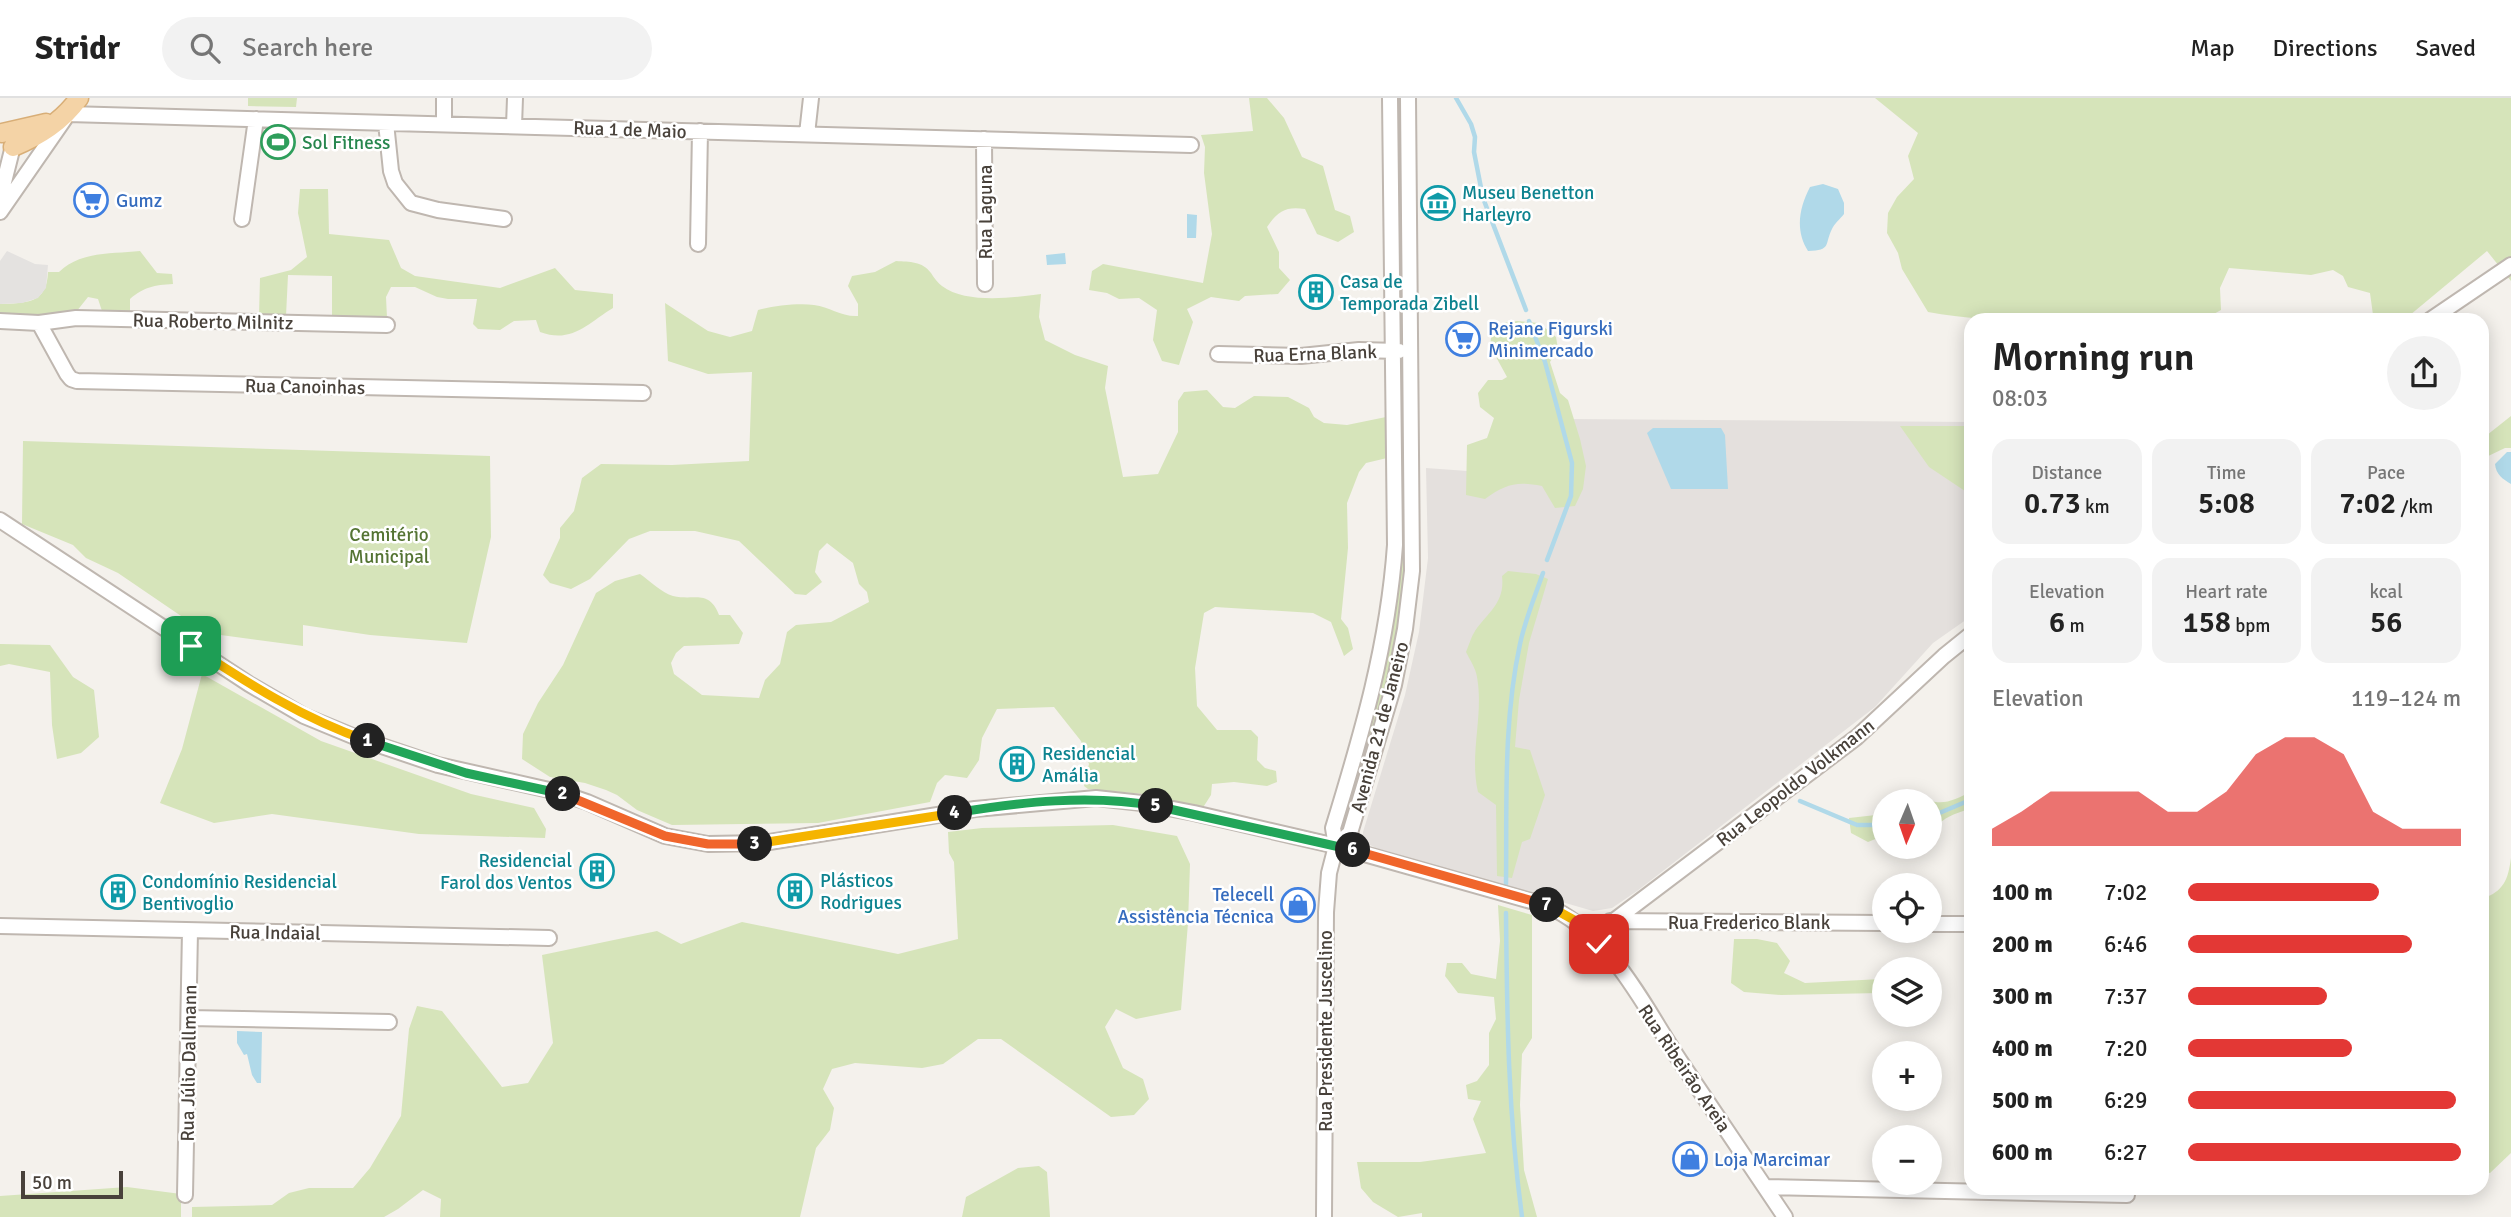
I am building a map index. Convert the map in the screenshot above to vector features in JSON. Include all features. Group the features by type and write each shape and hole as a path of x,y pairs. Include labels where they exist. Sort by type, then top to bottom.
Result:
{"main road":[{"path":"5,144 35,127 68,114 79,98"}],"street":[{"path":"444,98 444,124"},
{"path":"514,126 515,98"},
{"path":"807,134 811,98"},
{"name":"Avenida 21 de Janeiro","path":"1336,846 1333,828 1363,731 1382,652 1395,545 1390,98"},
{"name":"Avenida 21 de Janeiro","path":"1336,846 1350,833 1387,714 1405,629 1414,547 1408,98"},
{"name":"Rua 1 de Maio","path":"68,114 1191,145"},
{"path":"0,212 68,114"},
{"path":"242,219 256,119"},
{"path":"386,122 391,171 395,183 411,203 438,210 503,219"},
{"path":"698,244 701,131"},
{"name":"Rua Laguna","path":"984,139 985,285"},
{"path":"1,189 5,144"},
{"path":"1390,150 1409,150"},
{"path":"2440,313 2511,265"},
{"name":"Rua Roberto Milnitz","path":"39,323 76,318 387,325"},
{"path":"0,321 39,323"},
{"name":"Rua Canoinhas","path":"39,323 67,374 77,381 643,393"},
{"name":"Rua Erna Blank","path":"1218,354 1301,356 1359,350 1411,351"},
{"name":"Rua Ribeirão Areia","path":"0,520 249,684 304,716 355,737 438,765 558,792 677,839 708,844 763,843 975,809 1096,799 1143,803 1336,846 1545,905 1579,924 1618,967 1785,1217"},
{"path":"1395,545 1414,547"},
{"name":"Rua Leopoldo Volkmann","path":"1613,921 1857,737 1964,640"},
{"name":"Rua Presidente Juscelino","path":"1324,1217 1326,912 1329,873 1336,846"},
{"path":"1579,924 1613,921"},
{"name":"Rua Frederico Blank","path":"1613,921 1872,923"},
{"path":"1942,924 1964,924"},
{"name":"Rua Indaial","path":"0,926 549,938"},
{"name":"Rua Júlio Dallmann","path":"185,1195 190,930"},
{"path":"189,1018 389,1022"},
{"path":"1765,1187 1964,1191"}],"shaded area":[{"path":"7,251 35,264 48,265 46,288 38,298 22,303 0,304 0,261"},
{"path":"1566,419 1964,422 1964,621 1933,643 1875,707 1637,891 1612,908 1593,911 1376,848 1363,839 1405,695 1419,632 1428,558 1426,468 1580,479"}],"green space":[{"path":"248,98 297,98 296,107 248,106"},
{"path":"1249,98 1267,98 1284,118 1302,157 1323,166 1335,210 1350,216 1354,232 1338,242 1317,234 1305,209 1293,208 1279,213 1267,227 1279,252 1279,268 1290,280 1278,294 1245,296 1239,301 1211,297 1187,309 1193,322 1179,365 1162,361 1153,340 1157,310 1139,298 1119,299 1107,293 1089,290 1092,271 1103,264 1203,283 1212,234 1204,173 1205,147 1201,135 1253,131"},
{"path":"1875,98 2511,98 2511,281 2487,251 2412,313 2373,313 2370,293 2348,287 2343,276 2333,270 2311,275 2229,268 2220,288 2221,310 2216,313 1964,313 1964,317 1928,312 1902,269 1898,253 1887,233 1888,213 1897,197 1914,179 1908,156 1918,133"},
{"path":"1397,165 1403,165 1405,332 1399,332"},
{"path":"300,189 328,189 329,234 389,240 401,268 415,276 500,288 555,268 575,290 613,294 613,308 571,334 551,335 540,332 536,320 514,321 500,330 478,329 473,324 477,299 448,299 415,287 391,287 386,297 387,318 332,317 332,276 288,275 286,316 259,316 260,278 291,270 307,257 298,213"},
{"path":"140,251 157,273 172,274 173,284 150,287 135,295 130,299 130,316 103,314 98,299 88,297 76,312 66,315 0,314 0,304 26,302 39,296 47,283 48,272 59,272 67,265 87,257"},
{"path":"896,261 924,266 942,286 964,295 990,298 1041,294 1039,317 1045,340 1075,355 1108,366 1105,388 1123,477 1158,474 1178,432 1178,401 1184,392 1207,390 1223,407 1235,408 1254,396 1288,397 1309,408 1314,417 1324,423 1347,425 1386,417 1387,458 1366,463 1359,472 1347,503 1348,548 1341,619 1348,628 1353,649 1344,656 1331,622 1313,613 1215,607 1204,613 1195,668 1197,706 1217,730 1251,730 1258,737 1257,760 1265,768 1276,771 1277,782 1267,786 1234,782 1212,784 1211,795 1202,809 1143,794 1088,789 1084,786 1089,764 1081,741 1054,707 997,709 982,738 979,760 967,778 945,775 937,783 930,802 818,823 672,825 637,810 606,790 550,777 522,759 523,734 538,703 563,665 596,593 615,581 640,574 660,590 673,596 706,599 719,615 730,615 743,633 739,644 684,646 676,653 671,663 674,674 702,695 759,698 765,680 780,664 787,632 796,625 831,622 869,602 867,592 859,584 853,563 827,543 819,551 815,572 822,582 806,595 795,594 739,541 695,531 650,531 629,539 590,579 571,589 550,583 543,575 560,538 560,528 574,511 582,478 601,464 672,465 749,461 752,372 708,374 668,361 665,303 708,331 730,337 752,331 758,310 771,307 814,305 858,316 858,304 848,286 852,276 875,272"},
{"path":"1503,323 1539,323 1556,337 1558,349 1550,362 1560,393 1568,400 1586,466 1583,489 1575,506 1555,508 1542,486 1533,485 1512,485 1485,499 1466,495 1467,445 1487,438 1494,418 1480,407 1478,393 1488,380 1502,380 1507,377 1490,346 1492,330"},
{"path":"1399,363 1405,363 1408,530 1401,530"},
{"path":"2511,416 2511,448 2489,456 2489,433"},
{"path":"1900,426 1964,426 1964,490 1929,467"},
{"name":"Cemitério Municipal","path":"23,441 490,456 491,537 467,643 370,635 303,625 303,646 206,633 118,573 86,558 73,545 22,524"},
{"path":"1400,557 1406,558 1405,577 1391,670 1375,737 1346,826 1340,824 1370,725 1386,659"},
{"path":"1508,571 1536,574 1548,579 1529,643 1519,700 1515,747 1530,750 1545,795 1530,839 1522,842 1512,878 1497,876 1496,805 1478,792 1475,763 1479,692 1477,677 1466,652 1475,631 1498,600 1502,576"},
{"path":"0,644 50,645 73,677 94,690 99,737 81,753 57,759 52,725 50,672 9,664 0,666"},
{"path":"202,674 321,741 471,794 534,808 546,829 545,838 419,834 272,814 214,823 160,803 182,749"},
{"path":"1964,795 1964,811 1942,822 1942,802"},
{"path":"1872,815 1872,840 1868,842 1851,833 1849,818"},
{"path":"1113,825 1177,836 1190,864 1181,1010 1136,1019 1116,1009 1105,1027 1123,1068 1143,1079 1149,1099 1134,1115 1111,1117 1001,1039 978,1039 943,1064 922,1068 855,1063 832,1069 823,1089 834,1108 830,1130 816,1148 800,1217 440,1217 441,1199 423,1190 384,1217 192,1217 192,1207 272,1205 289,1193 309,1188 353,1188 370,1168 401,1116 409,1029 417,1006 442,1011 502,1087 528,1083 553,1043 542,955 657,931 681,944 742,922 898,954 958,939 954,862 949,853 948,832 982,828"},
{"path":"2511,858 2511,1153 2490,1173 2489,895 2504,884"},
{"path":"1498,905 1532,915 1532,1038 1522,1054 1520,1105 1524,1170 1537,1217 1422,1217 1422,1213 1398,1217 1373,1202 1361,1188 1357,1162 1420,1162 1486,1153 1473,1119 1481,1101 1468,1099 1466,1085 1477,1081 1489,1065 1489,1033 1496,1019 1494,997 1458,993 1445,976 1447,963 1462,963 1471,974 1496,979 1500,941"},
{"path":"1734,939 1757,939 1777,943 1790,961 1784,973 1805,983 1872,979 1872,993 1781,995 1744,992 1731,983"},
{"path":"1039,1166 1047,1172 1050,1217 962,1217 966,1197 1018,1168"},
{"path":"127,1187 181,1194 181,1217 0,1217 0,1196"}],"water":[{"path":"1823,184 1838,189 1844,203 1844,214 1833,227 1826,246 1808,251 1801,236 1801,211 1810,187"},
{"path":"1187,214 1197,215 1196,238 1187,238"},
{"path":"1065,253 1066,264 1047,265 1046,255"},
{"path":"1653,428 1721,428 1725,435 1728,489 1671,489 1647,433"},
{"path":"2507,452 2511,452 2511,484 2498,474 2495,464"},
{"path":"237,1031 262,1032 261,1083 257,1083 252,1075 247,1054 244,1055 237,1043"}],"waterway":[{"path":"1456,98 1471,124 1483,198 1526,310"},
{"path":"1529,321 1545,362 1572,463 1571,496 1547,560"},
{"path":"1506,884 1507,763 1511,703 1522,635 1543,573"},
{"path":"1800,801 1857,825 1872,825"},
{"path":"1942,812 1964,803"},
{"path":"1506,913 1511,1103 1522,1217"}],"place":[{"name":"Sol Fitness","path":"278,142"},
{"name":"Gumz","path":"91,200"},
{"name":"Museu Benetton Harleyro","path":"1438,203"},
{"name":"Casa de Temporada Zibell","path":"1316,292"},
{"name":"Rejane Figurski Minimercado","path":"1463,339"},
{"name":"Residencial Amália","path":"1017,764"},
{"name":"Residencial Farol dos Ventos","path":"597,871"},
{"name":"Plásticos Rodrigues","path":"795,891"},
{"name":"Condomínio Residencial Bentivoglio","path":"118,892"},
{"name":"Telecell Assistência Técnica","path":"1298,905"},
{"name":"Loja Marcimar","path":"1690,1159"}],"route":[{"path":"191,646 276,700 332,728 466,773 558,792 641,827 689,842 733,845 763,843 975,809 1048,801 1096,799 1143,803 1336,846 1545,905 1574,920 1599,944"}]}
